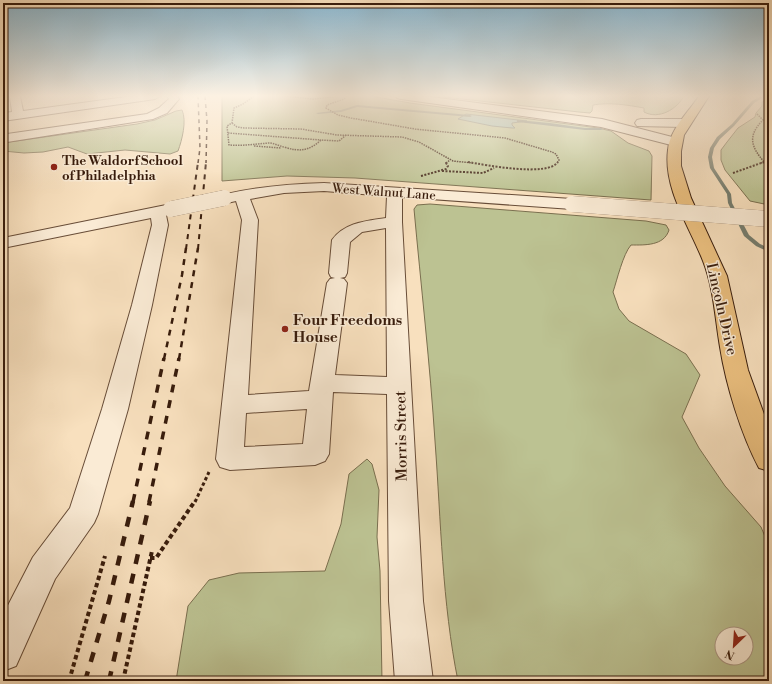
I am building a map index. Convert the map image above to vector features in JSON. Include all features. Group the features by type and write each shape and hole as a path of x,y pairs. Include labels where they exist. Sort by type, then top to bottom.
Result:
{"main road":[{"name":"Lincoln Drive","path":"682,128 675,142 674,159 677,177 681,190 714,264 740,383 769,460"}],"street":[{"path":"7,138 75,128"},
{"path":"624,128 675,142"},
{"name":"West Walnut Lane","path":"3,243 232,197 284,189 324,187 769,219"},
{"name":"Morris Street","path":"395,191 394,222 406,602 414,681"},
{"path":"232,197 247,208 250,220 230,459 315,454 341,240 357,228 394,222"},
{"path":"3,653 44,568 83,514 115,409 142,304 160,224 165,210"},
{"path":"234,405 322,391 400,386"}],"path":[{"path":"227,128 227,139 229,145 251,145 300,150 312,148 321,140"},
{"path":"243,128 301,129 346,135 407,138 419,142 450,160 468,162 494,168 544,169 555,166 559,160 556,154 552,152 506,138 409,128"},
{"path":"756,128 753,132 751,139 757,153 769,168"},
{"path":"228,133 339,141 346,135"},
{"path":"251,145 271,143 286,148"},
{"path":"418,177 448,168 446,163 450,160"},
{"path":"733,173 764,162"},
{"path":"442,171 483,173 494,168"},
{"path":"150,558 156,558 197,498 205,483 207,474 214,468 230,459"},
{"path":"123,681 152,551"},
{"path":"69,681 105,556"}],"green space":[{"path":"109,128 183,128 178,151 170,154 125,150 87,154 68,147 43,152 24,153 3,151 3,140 9,142"},
{"path":"222,128 597,128 611,131 628,143 649,151 652,156 651,200 355,178 287,176 222,181"},
{"path":"738,128 769,128 769,205 750,201 725,170 721,160 721,150"},
{"path":"430,204 646,221 666,225 669,230 667,235 658,242 653,244 631,245 623,261 613,292 619,309 629,321 686,354 700,375 682,417 699,448 725,486 761,527 769,546 769,681 458,681 448,621 445,591 431,383 414,209 417,205"},
{"path":"367,459 372,464 379,490 377,537 380,571 382,681 176,681 188,606 209,580 239,573 325,571 341,524 349,474"}],"waterway":[{"path":"577,128 601,129"},
{"path":"730,128 718,138 712,148 710,157 712,168 729,194 730,203 747,236 758,245 769,250"}],"railway":[{"path":"198,163 200,148 199,128"},
{"path":"206,163 207,128"},
{"path":"186,249 198,162"},
{"path":"198,249 206,162"},
{"path":"164,359 182,275 186,248"},
{"path":"179,359 198,248"},
{"path":"133,502 164,358"},
{"path":"149,502 179,358"},
{"path":"85,681 109,601 133,501"},
{"path":"109,681 150,501"}],"place":[{"name":"The Waldorf School of Philadelphia","path":"54,167"},
{"name":"Four Freedoms House","path":"285,329"}]}
